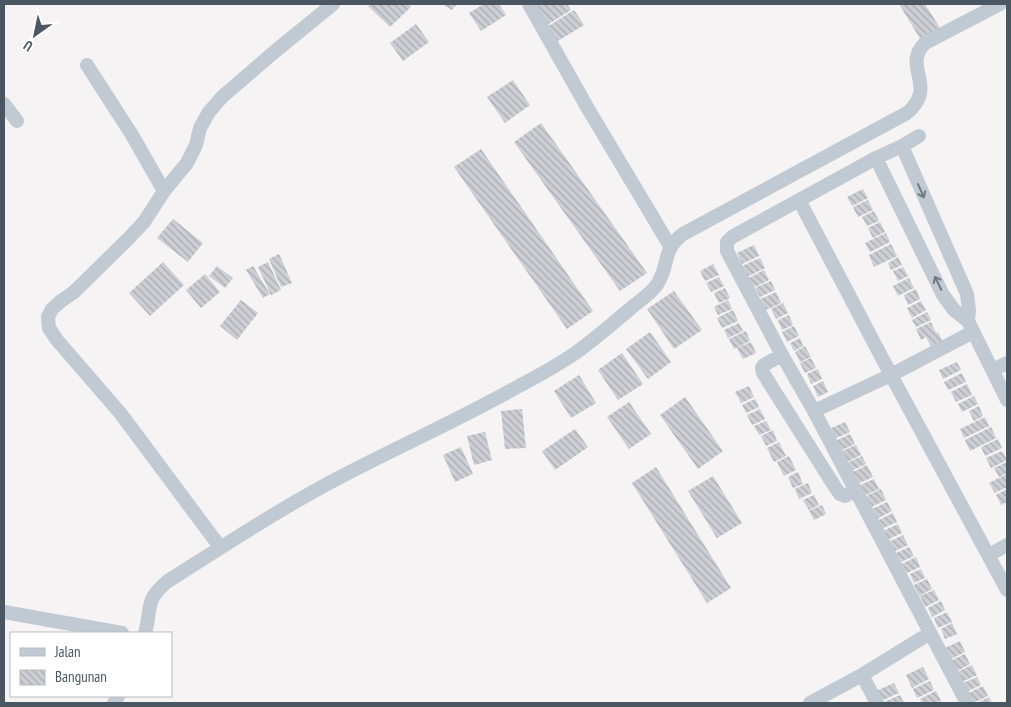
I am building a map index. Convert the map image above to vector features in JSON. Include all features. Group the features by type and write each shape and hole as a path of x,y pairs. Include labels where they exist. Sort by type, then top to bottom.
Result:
{"street":[{"path":"220,548 121,414 56,340 49,328 48,317 52,309 61,300 74,292 144,222 164,190 187,163 196,146 200,128 209,112 222,97 333,4"},
{"path":"529,4 587,107 670,246"},
{"path":"145,632 149,605 156,592 168,581 264,519 302,497 487,404 555,367 597,337 655,287 664,271 670,246 675,239 907,113 914,107 921,90 916,64 917,53 920,48 925,43 1000,4"},
{"path":"87,65 132,135 164,190"},
{"path":"4,104 17,121"},
{"path":"919,136 732,237 727,242 727,250 782,355 814,411 967,703"},
{"path":"902,146 967,294 971,326 1007,400"},
{"path":"876,158 944,295 954,310 971,326"},
{"path":"799,200 1007,590"},
{"path":"814,411 891,375 971,326"},
{"path":"782,355 764,365 762,368 763,373 840,494 845,496 855,490"},
{"path":"993,370 1007,363"},
{"path":"989,555 1007,545"},
{"path":"4,612 116,632"},
{"path":"810,703 862,675 930,633"},
{"path":"862,675 877,703"}],"building":[{"path":"370,4 408,4 411,7 390,27 368,6"},
{"path":"442,4 457,4 452,10"},
{"path":"484,4 499,4 506,15 481,31 469,13"},
{"path":"535,4 567,4 571,10 547,25"},
{"path":"899,4 925,4 940,28 921,40"},
{"path":"574,10 584,25 556,42 547,27"},
{"path":"416,24 429,42 403,61 390,43"},
{"path":"513,80 530,105 505,123 487,97"},
{"path":"541,123 647,273 620,291 514,142"},
{"path":"481,149 593,311 567,329 454,167"},
{"path":"863,189 868,198 852,206 847,197"},
{"path":"868,200 873,210 858,217 853,207"},
{"path":"874,211 879,221 867,226 862,217"},
{"path":"173,219 203,243 188,262 157,238"},
{"path":"880,222 885,232 873,238 868,228"},
{"path":"886,233 890,242 870,252 865,243"},
{"path":"891,244 897,256 874,267 869,255"},
{"path":"754,245 759,256 742,264 737,253"},
{"path":"279,254 292,283 281,287 269,259"},
{"path":"898,257 902,265 891,270 888,263"},
{"path":"760,258 765,268 747,277 742,266"},
{"path":"163,262 184,285 150,316 129,293"},
{"path":"268,262 281,290 271,295 258,267"},
{"path":"713,264 719,275 705,281 700,271"},
{"path":"217,266 233,278 225,288 209,276"},
{"path":"253,266 270,294 263,298 246,270"},
{"path":"903,267 908,276 898,281 893,271"},
{"path":"764,270 769,280 753,288 749,278"},
{"path":"205,274 220,292 201,308 186,290"},
{"path":"719,277 724,286 711,292 706,283"},
{"path":"909,278 914,288 898,296 893,286"},
{"path":"771,281 775,290 760,297 755,288"},
{"path":"725,288 730,298 719,303 714,293"},
{"path":"916,289 920,299 908,305 904,295"},
{"path":"674,291 702,330 674,349 647,309"},
{"path":"776,292 781,303 766,310 760,299"},
{"path":"241,300 258,313 237,340 220,326"},
{"path":"728,300 732,309 718,315 714,307"},
{"path":"921,301 926,310 912,318 907,308"},
{"path":"783,303 788,313 776,319 771,309"},
{"path":"733,310 738,321 722,328 717,318"},
{"path":"927,312 931,320 916,327 912,320"},
{"path":"789,315 793,325 782,330 778,320"},
{"path":"931,322 945,346 934,352 926,337 921,340 916,329"},
{"path":"739,323 743,331 728,338 724,330"},
{"path":"794,326 799,336 787,342 782,332"},
{"path":"746,331 750,341 734,349 729,339"},
{"path":"650,332 671,362 648,379 626,349"},
{"path":"800,338 803,346 794,351 790,343"},
{"path":"751,342 756,353 743,359 737,348"},
{"path":"805,346 811,357 800,362 795,352"},
{"path":"622,353 643,384 618,400 598,370"},
{"path":"811,358 816,368 805,373 800,363"},
{"path":"957,362 961,370 943,379 939,370"},
{"path":"818,369 822,379 811,384 807,374"},
{"path":"962,373 966,382 948,390 944,382"},
{"path":"579,375 596,403 571,418 554,391"},
{"path":"823,381 828,392 818,397 813,386"},
{"path":"967,384 972,395 956,402 951,392"},
{"path":"749,386 754,397 741,403 735,392"},
{"path":"974,396 978,404 962,412 958,404"},
{"path":"685,397 723,451 698,469 660,415"},
{"path":"755,399 759,407 746,413 742,405"},
{"path":"629,402 651,434 629,449 607,417"},
{"path":"979,406 983,416 974,421 969,411"},
{"path":"522,409 526,448 505,449 501,411"},
{"path":"760,409 765,419 752,425 747,415"},
{"path":"985,417 989,426 964,438 960,429"},
{"path":"766,421 771,430 759,435 754,426"},
{"path":"845,422 850,432 834,439 829,429"},
{"path":"991,427 996,438 970,451 965,440"},
{"path":"575,429 588,447 555,470 542,451"},
{"path":"773,430 777,441 766,446 761,436"},
{"path":"485,432 492,460 474,465 467,436"},
{"path":"850,434 855,444 840,451 835,441"},
{"path":"998,439 1002,448 985,456 981,447"},
{"path":"779,442 786,456 774,462 767,448"},
{"path":"856,445 861,455 845,463 840,452"},
{"path":"461,447 473,474 455,482 443,455"},
{"path":"1002,451 1007,460 991,468 986,458"},
{"path":"789,456 796,470 784,476 777,462"},
{"path":"862,456 866,464 849,472 845,464"},
{"path":"1007,462 1007,473 999,477 994,468"},
{"path":"867,465 873,477 855,485 849,474"},
{"path":"656,467 731,588 707,603 632,483"},
{"path":"798,472 803,484 793,488 788,477"},
{"path":"1007,474 1007,487 995,493 989,483"},
{"path":"713,476 742,523 717,538 688,491"},
{"path":"874,479 879,489 861,497 856,487"},
{"path":"808,483 812,493 799,499 795,489"},
{"path":"881,489 886,500 867,509 862,498"},
{"path":"1007,489 1007,502 1001,505 996,495"},
{"path":"814,495 819,505 809,510 803,500"},
{"path":"887,502 892,511 875,520 870,510"},
{"path":"822,505 826,514 814,520 809,511"},
{"path":"893,513 897,522 879,530 875,522"},
{"path":"898,524 902,533 885,541 881,532"},
{"path":"903,535 908,545 891,553 886,543"},
{"path":"909,547 914,556 901,562 896,553"},
{"path":"916,557 920,567 907,573 902,564"},
{"path":"921,569 925,578 914,583 910,574"},
{"path":"927,579 932,589 919,596 914,585"},
{"path":"934,590 939,600 925,607 920,596"},
{"path":"941,601 945,610 932,617 928,608"},
{"path":"947,612 952,622 938,628 934,618"},
{"path":"952,623 957,634 945,639 941,629"},
{"path":"960,641 965,652 947,661 941,650"},
{"path":"965,654 970,664 955,672 950,661"},
{"path":"972,665 977,675 959,683 955,673"},
{"path":"923,667 929,679 912,688 906,675"},
{"path":"977,677 981,685 964,693 959,685"},
{"path":"930,681 934,690 917,698 913,689"},
{"path":"894,683 899,693 881,701 876,691"},
{"path":"983,686 988,696 973,703 965,695"},
{"path":"936,691 941,701 922,703 920,699"},
{"path":"900,695 904,703 882,703"},
{"path":"989,697 992,703 977,703"}]}
